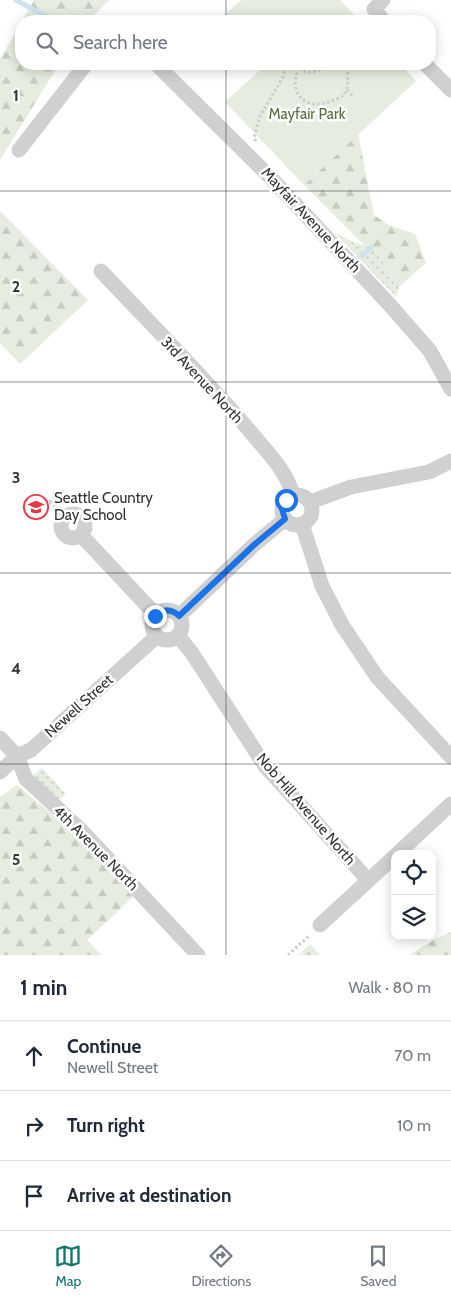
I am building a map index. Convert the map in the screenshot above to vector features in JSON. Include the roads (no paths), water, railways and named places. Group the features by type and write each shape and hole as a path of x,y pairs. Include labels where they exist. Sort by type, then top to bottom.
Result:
{"street":[{"path":"19,150 81,70"},
{"name":"Mayfair Avenue North","path":"162,70 271,178 389,304 430,351 451,389"},
{"path":"432,70 451,90"},
{"name":"3rd Avenue North","path":"101,272 225,403 272,458 290,484 293,496"},
{"path":"310,502 351,487 429,472 451,461"},
{"path":"293,496 303,496 310,502 311,517 302,524 293,525 282,514 283,504 293,496"},
{"path":"179,616 255,544 285,519"},
{"path":"302,524 322,586 342,625 377,677 451,757"},
{"path":"81,535 156,615"},
{"path":"163,610 168,610 173,611 179,616 183,627 178,636 169,641 156,637 152,625 156,615 163,610"},
{"name":"Nob Hill Avenue North","path":"178,636 192,653 265,766 368,880"},
{"name":"Newell Street","path":"0,772 17,756 31,750 156,637"},
{"name":"4th Avenue North","path":"0,738 17,756 26,779 82,831 198,955"},
{"path":"401,850 451,804"},
{"path":"315,930 391,859"}],"waterway":[{"path":"16,0 43,15"},
{"path":"362,256 371,247"}],"place":[{"name":"Seattle Country Day School","path":"36,507"}],"park label":[{"name":"Mayfair Park","path":"307,114"}]}
